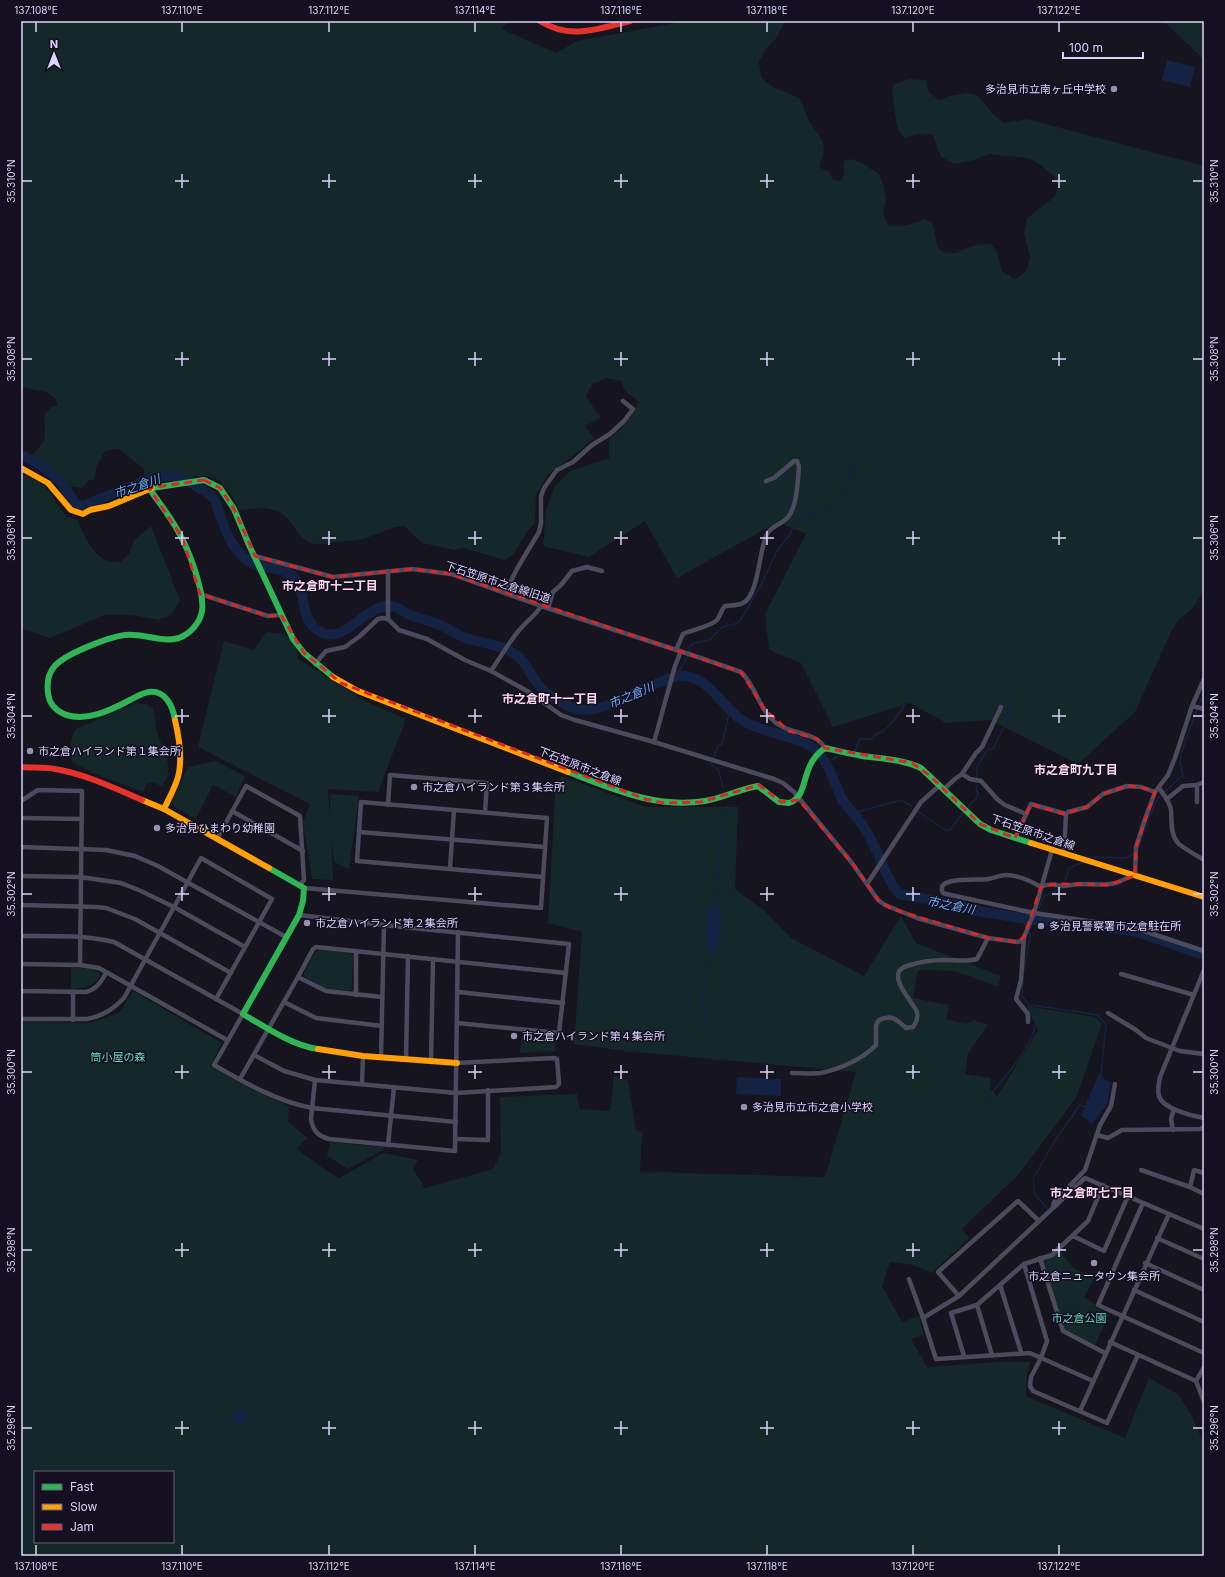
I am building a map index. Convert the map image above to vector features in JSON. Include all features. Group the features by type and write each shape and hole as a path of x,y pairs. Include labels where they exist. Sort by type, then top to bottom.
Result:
{"main road":[{"path":"540,21 556,30 582,33 630,21"},
{"name":"下石笠原市之倉線","path":"21,468 48,483 71,510 84,514 90,510 109,506 149,488 204,480 220,488 234,509 293,639 315,664 341,683 358,691 624,793 645,799 664,803 701,802 720,798 758,786 781,802 788,804 799,798"},
{"path":"149,488 182,537 193,567 200,594 202,610 198,621 185,635 175,639 140,635 113,637 65,658 54,667 49,676 48,690 51,702 57,710 65,716 77,718 97,714 144,693 153,692 162,695 170,702 177,733 180,760 179,773 175,786 164,809"},
{"path":"799,798 804,787 806,773 812,761 824,749"},
{"name":"下石笠原市之倉線","path":"824,749 853,755 894,758 912,763 929,775 941,788 985,827 1064,854 1204,898"},
{"path":"21,766 54,769 75,774 91,779 164,809 302,886 303,901 299,915 243,1014 268,1029 308,1048 363,1056 457,1063"}],"street":[{"path":"505,593 518,567 539,532 544,488 557,470 573,462 592,445 610,434 624,421 633,410 623,401"},
{"path":"654,742 675,666 681,651 684,634 714,623 720,616 722,609 725,606 741,604 748,599 755,583 767,534 790,516 793,508 799,466 797,461 794,460 774,478 766,481"},
{"name":"下石笠原市之倉線旧道","path":"255,557 333,577 412,569 450,574 541,606 681,651"},
{"path":"548,608 553,592 561,585 572,571 588,567 602,571"},
{"path":"388,571 388,617 399,630 427,639 465,660 491,671 529,692 561,715 774,778 783,782 799,798 852,863 878,900 892,909 917,918 988,938 1017,942 1021,941 1034,913 1052,850"},
{"path":"200,594 268,616 281,615"},
{"path":"491,671 523,625 536,614 541,606"},
{"path":"315,664 326,652 345,647 360,636 378,619 388,617"},
{"path":"681,651 741,672 747,677 765,710 775,722 789,731 801,733 817,739 824,749"},
{"path":"1041,887 1055,884 1108,885 1120,883 1133,876 1136,847 1155,792 1168,775 1192,706 1204,679"},
{"path":"1192,706 1203,709"},
{"path":"867,884 920,802 962,774 988,738 1001,707"},
{"path":"962,774 970,779 981,781 998,800 1005,805 1026,814"},
{"path":"388,805 390,775 487,783 485,812"},
{"path":"1167,799 1183,786 1197,785 1204,782"},
{"path":"1197,785 1197,802"},
{"path":"217,839 246,786 300,816 304,880 302,886 541,908 543,878 547,818 362,802 357,861 450,868 543,878"},
{"path":"1015,838 1031,804 1066,814 1091,805 1103,794 1127,786 1141,787 1155,792"},
{"path":"1159,788 1167,799 1171,810 1170,817 1173,833 1178,843 1204,860"},
{"path":"21,801 38,790 82,791 80,965"},
{"path":"450,868 454,810"},
{"path":"232,811 303,851"},
{"path":"1064,854 1066,814"},
{"path":"21,818 82,819"},
{"path":"359,832 545,848"},
{"path":"21,847 81,848 106,850 135,856 188,882 286,937"},
{"path":"21,1018 73,1020 97,1017 107,1013 124,998 202,858 272,899 216,999"},
{"path":"1041,887 1030,880 1005,875 988,880 952,880 942,885 941,890 943,893 992,905 1034,913 1135,928 1204,951"},
{"path":"21,876 80,877 121,883 141,891 174,908 245,947"},
{"path":"21,905 80,906 106,908 119,912 135,919 231,973"},
{"path":"299,915 569,944 559,1033 458,1023"},
{"path":"381,1057 384,925"},
{"path":"315,1080 311,1120 312,1126 320,1136 329,1139 455,1151 458,1023 458,932"},
{"path":"21,936 96,938 114,942 243,1014 214,1065 275,1098 294,1105 312,1108 456,1122"},
{"path":"1024,936 1021,980 1016,999 1028,1014 1028,1022"},
{"path":"792,1073 820,1073 845,1065 860,1058 876,1045 876,1025 879,1020 886,1017 894,1018 906,1028 913,1027 917,1021 917,1012 902,991 899,981 899,973 903,967 918,963 943,960 970,961 977,959 988,938"},
{"path":"240,1079 313,949 316,947 566,973"},
{"path":"356,951 356,994"},
{"path":"406,1060 408,956"},
{"path":"431,1062 433,959"},
{"path":"21,964 80,965 99,968 227,1040"},
{"path":"1204,970 1160,1077 1158,1089 1160,1098 1164,1103 1174,1109 1204,1118"},
{"path":"21,991 86,992 96,988 106,973"},
{"path":"1121,974 1194,995"},
{"path":"298,977 326,992 382,997"},
{"path":"73,992 73,1020"},
{"path":"458,992 563,1003"},
{"path":"284,1002 316,1018 382,1026"},
{"path":"1108,1014 1136,1030 1146,1038 1172,1049 1204,1054"},
{"path":"254,1055 284,1071 315,1080 456,1093 556,1087 559,1084 557,1059 550,1057 457,1063"},
{"path":"362,1084 363,1056"},
{"path":"1053,1207 1054,1202 1085,1170 1100,1125 1111,1106 1115,1084"},
{"path":"388,1144 394,1087"},
{"path":"456,1139 488,1140 488,1090"},
{"path":"1173,1130 1171,1119 1174,1109"},
{"path":"1097,1135 1108,1138 1122,1130 1173,1130 1200,1129 1204,1127"},
{"path":"1141,1170 1190,1187 1204,1194"},
{"path":"1190,1187 1194,1170 1204,1173"},
{"path":"923,1318 959,1296 1085,1178 1204,1229"},
{"path":"964,1356 950,1313 977,1305 1024,1264 1052,1255 1088,1221 1103,1185"},
{"path":"1073,1236 1104,1251 1128,1196"},
{"path":"959,1296 938,1272 1018,1201 1039,1221"},
{"path":"1143,1203 1098,1305 1204,1353"},
{"path":"1080,1411 1169,1214"},
{"path":"1157,1238 1204,1259"},
{"path":"1040,1258 1064,1331 1105,1353"},
{"path":"1146,1263 1204,1290"},
{"path":"1024,1264 1047,1341 1041,1358 1031,1377 1030,1386 1033,1391 1107,1423 1138,1356"},
{"path":"909,1279 936,1359 1030,1352 1093,1381"},
{"path":"1000,1285 1021,1352"},
{"path":"1134,1290 1204,1322"},
{"path":"977,1305 992,1355"},
{"path":"1110,1342 1196,1381 1204,1402"},
{"path":"1196,1381 1204,1367"}],"highlighted area":[{"path":"204,480 220,488 234,509 255,556 333,577 412,569 451,574 741,672 765,710 789,731 817,739 825,748 912,763 929,775 980,824 1015,838 1031,804 1064,814 1087,807 1103,794 1127,786 1141,787 1155,792 1136,847 1135,876 1108,885 1055,884 1041,887 1024,937 1017,942 988,938 892,909 878,900 852,863 799,800 781,802 759,785 701,802 664,803 645,799 341,683 304,653 281,615 268,616 200,594 182,537 149,488"}],"green space":[{"path":"21,21 508,21 502,29 556,53 577,41 686,21 785,21 777,37 766,49 759,62 761,77 771,86 799,98 808,119 824,146 819,167 829,172 833,180 840,181 844,174 844,161 851,159 862,163 879,174 884,187 886,200 883,214 888,225 906,225 924,219 932,222 937,247 944,252 956,253 977,244 992,245 997,252 1002,271 1014,279 1021,276 1027,269 1030,257 1024,234 1027,218 1054,197 1058,186 1054,176 1039,164 1028,158 989,154 974,160 955,164 941,157 933,135 917,134 904,138 897,127 892,91 893,85 908,79 925,80 929,93 940,100 949,96 967,93 977,95 994,115 1004,123 1027,119 1204,166 1204,590 1193,608 1179,619 1171,632 1135,712 1078,764 990,720 946,723 910,703 833,727 801,663 769,650 765,614 806,534 778,522 677,578 645,521 589,557 543,546 546,511 554,487 570,471 609,458 609,440 621,429 639,402 624,390 622,381 606,378 592,384 586,397 601,418 585,426 594,438 577,453 548,474 536,495 535,523 529,529 513,555 504,560 464,548 455,550 422,543 404,526 383,531 360,540 314,544 302,537 287,518 275,510 262,508 239,510 232,496 220,481 208,476 187,478 175,473 144,476 144,469 119,449 105,451 97,465 94,479 88,481 82,488 68,486 54,471 33,456 42,444 45,437 44,416 51,407 58,405 51,395 42,391 21,386"},
{"path":"1164,21 1204,21 1204,60"},
{"path":"21,473 39,482 52,494 66,516 78,520 85,537 93,549 107,561 120,562 129,554 134,540 151,526 180,600 171,615 159,620 132,615 105,615 50,638 21,628"},
{"path":"266,632 284,634 296,644 298,659 369,703 406,719 378,792 328,789 330,815 330,794 359,796 349,869 334,862 331,836 333,880 312,879 303,822 310,804 198,747 224,641 254,650"},
{"path":"135,703 145,704 153,708 157,733 166,755 168,766 167,776 162,786 153,783 146,784 143,792 98,775 73,763 71,754 71,741 76,729"},
{"path":"216,761 245,776 236,797 213,785 196,819 174,807 172,801 188,767"},
{"name":"筒小屋の森","path":"561,776 646,807 738,807 735,889 766,912 791,938 864,976 901,916 916,943 1001,976 998,987 955,971 918,970 913,998 949,1005 946,1019 966,1024 974,1020 988,1025 968,1054 965,1074 991,1078 990,1089 997,1097 1038,1030 1027,1006 1095,1017 1102,1024 1076,1098 1019,1174 962,1229 969,1238 932,1273 913,1265 890,1262 882,1286 902,1322 919,1316 924,1335 911,1339 927,1367 998,1362 1030,1362 1027,1376 1026,1396 1125,1438 1149,1378 1178,1394 1192,1416 1204,1444 1204,1556 21,1556 21,1022 87,1023 97,1021 120,1012 133,991 222,1043 210,1066 253,1090 289,1106 288,1121 307,1138 297,1149 339,1178 383,1153 418,1160 413,1169 425,1188 493,1169 501,1153 500,1097 577,1094 580,1109 610,1111 614,1076 628,1081 636,1130 642,1133 640,1172 825,1177 856,1072 625,1051 574,1044 582,932 548,923 555,795"},
{"path":"320,950 350,953 353,956 352,989 350,991 324,988 304,976 304,973 315,952"},
{"path":"71,967 99,972 100,977 91,985 83,988 71,989"},
{"path":"522,1032 553,1036 556,1051 520,1053"},
{"path":"330,1142 384,1147 383,1150 348,1169 327,1156"},
{"name":"市之倉公園","path":"1059,1249 1070,1265 1074,1268 1083,1272 1097,1274 1084,1297 1095,1304 1095,1307 1109,1314 1094,1347 1063,1331 1040,1258 1052,1255"}],"water":[{"path":"1167,60 1195,67 1190,87 1162,80"},
{"path":"707,907 720,908 721,920 720,940 714,950 709,953 706,930"},
{"path":"1099,1074 1101,1074 1103,1079 1111,1082 1107,1104 1092,1124 1081,1115"},
{"path":"737,1077 781,1079 781,1096 736,1094"},
{"path":"239,1408 249,1415 242,1423 237,1425 232,1417"}],"waterway":[{"path":"676,676 688,656 690,646 695,643 710,640 722,627 735,624 740,621 762,583 777,551 789,536 797,521 837,505 861,451"},
{"name":"市之倉川","path":"21,455 32,460 55,476 65,487 76,504 83,506 147,480 161,477 175,477 200,488 215,500 229,537 239,553 255,564 282,570 292,576 296,580 302,593 306,614 309,621 319,631 329,635 347,629 375,610 385,606 395,607 412,616 442,626 466,638 496,646 515,654 526,665 544,691 573,708 583,710 599,708 676,676 686,676 696,679 704,683 731,711 748,724 802,742 819,753 829,769 843,801 859,820 867,833 888,877 899,894 962,906 972,910 1020,918 1044,921 1060,920 1137,932 1204,955"},
{"path":"977,778 977,767 987,750 994,748 1005,725 1012,690"},
{"path":"1198,706 1204,693"},
{"path":"852,752 855,751 860,739 873,739 875,735 883,731 892,723 912,694"},
{"path":"1137,851 1155,803 1159,797 1183,775 1180,763 1181,754 1197,709"},
{"path":"714,757 718,746 722,744 731,710"},
{"path":"826,764 842,755"},
{"path":"711,762 712,766 718,769 723,787"},
{"path":"967,808 978,796 976,790 977,785"},
{"path":"853,813 901,800 912,806"},
{"path":"714,908 720,850 725,825 725,812 728,805"},
{"path":"919,812 945,830 950,830 963,813"},
{"path":"1088,858 1125,858 1134,854"},
{"path":"1064,884 1069,868 1083,862"},
{"path":"1039,908 1043,897 1063,887"},
{"path":"1020,918 1027,927"},
{"path":"1024,970 1030,936 1029,931"},
{"path":"686,1045 707,1022 702,1002 712,952"},
{"path":"985,1101 1017,1061 1025,1049 1035,1026 1036,1017 1034,1011 1022,996 1023,982"},
{"path":"1031,1005 1098,1015 1106,1025 1101,1074"},
{"path":"1048,1209 1035,1195 1033,1179 1054,1142 1080,1105 1085,1107"}],"traffic: fast":[{"path":"152,488 204,480 220,488 234,509 249,545 293,639 304,653 333,677"},
{"path":"149,488 176,527 191,560 201,594 202,611 199,620 191,631 179,638 159,639 138,635 125,635 98,643 77,652 59,662 54,667 48,680 48,693 51,703 58,710 64,714 80,717 98,714 115,708 141,694 155,692 168,700 175,720"},
{"path":"568,772 618,791 652,800 687,803 705,801 758,786 779,802 789,803 798,797 812,762 825,748 862,756 900,761 921,768 980,824 991,830 1031,843"},
{"path":"269,868 304,888 303,901 299,915 243,1014 289,1040 318,1049"}],"traffic: slow":[{"path":"21,468 48,483 71,510 83,514 90,510 109,506 152,488"},
{"path":"333,677 358,691 568,772"},
{"path":"164,809 178,777 180,763 180,748 175,720"},
{"path":"142,800 164,809 269,868"},
{"path":"1031,843 1204,897"},
{"path":"318,1049 363,1056 457,1063"}],"traffic: jam":[{"path":"540,21 551,27 573,31 595,30 630,21"},
{"path":"21,767 51,768 66,771 99,782 142,800"}],"place":[{"name":"多治見市立南ヶ丘中学校","path":"1114,89"},
{"name":"市之倉ハイランド第１集会所","path":"30,751"},
{"name":"市之倉ハイランド第３集会所","path":"414,787"},
{"name":"多治見ひまわり幼稚園","path":"157,828"},
{"name":"市之倉ハイランド第２集会所","path":"307,923"},
{"name":"多治見警察署市之倉駐在所","path":"1041,926"},
{"name":"市之倉ハイランド第４集会所","path":"514,1036"},
{"name":"多治見市立市之倉小学校","path":"744,1107"},
{"name":"市之倉ニュータウン集会所","path":"1094,1263"}],"district":[{"name":"市之倉町十二丁目","path":"330,585"},
{"name":"市之倉町十一丁目","path":"550,698"},
{"name":"市之倉町九丁目","path":"1076,769"},
{"name":"市之倉町七丁目","path":"1092,1192"}]}
